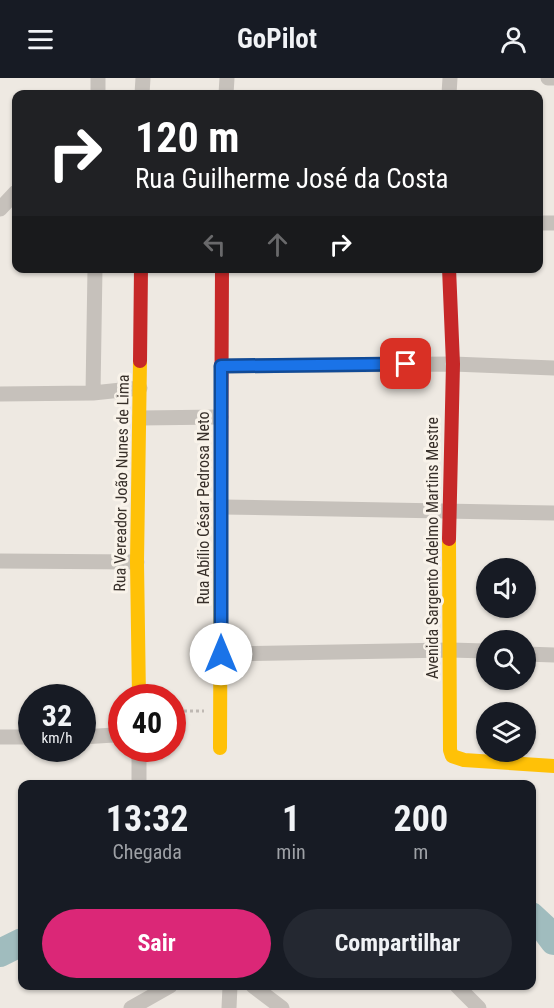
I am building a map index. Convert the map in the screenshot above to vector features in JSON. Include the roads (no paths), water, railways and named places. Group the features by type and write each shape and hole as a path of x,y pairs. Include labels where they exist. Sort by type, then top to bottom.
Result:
{"street":[{"path":"548,78 554,78"},
{"path":"0,209 12,196"},
{"path":"93,393 95,273"},
{"name":"Rua Vereador João Nunes de Lima","path":"140,684 137,562 141,273"},
{"name":"Rua Abílio César Pedrosa Neto","path":"220,748 222,273"},
{"name":"Avenida Sargento Adelmo Martins Mestre","path":"449,273 453,364 448,511 450,650 448,745 452,756 464,760 554,766"},
{"path":"221,366 453,364 554,368"},
{"path":"0,394 93,393 140,388"},
{"path":"140,418 221,417"},
{"path":"222,507 554,513"},
{"path":"0,561 137,562"},
{"path":"221,654 476,651"},
{"path":"536,654 554,655"},
{"path":"0,737 18,737"},
{"path":"139,762 139,780"},
{"path":"135,1007 163,990"},
{"path":"229,1008 230,990"},
{"path":"258,990 282,1008"},
{"path":"461,990 479,1008"}],"waterway":[{"path":"536,921 554,941"},
{"path":"0,953 18,944"}]}
